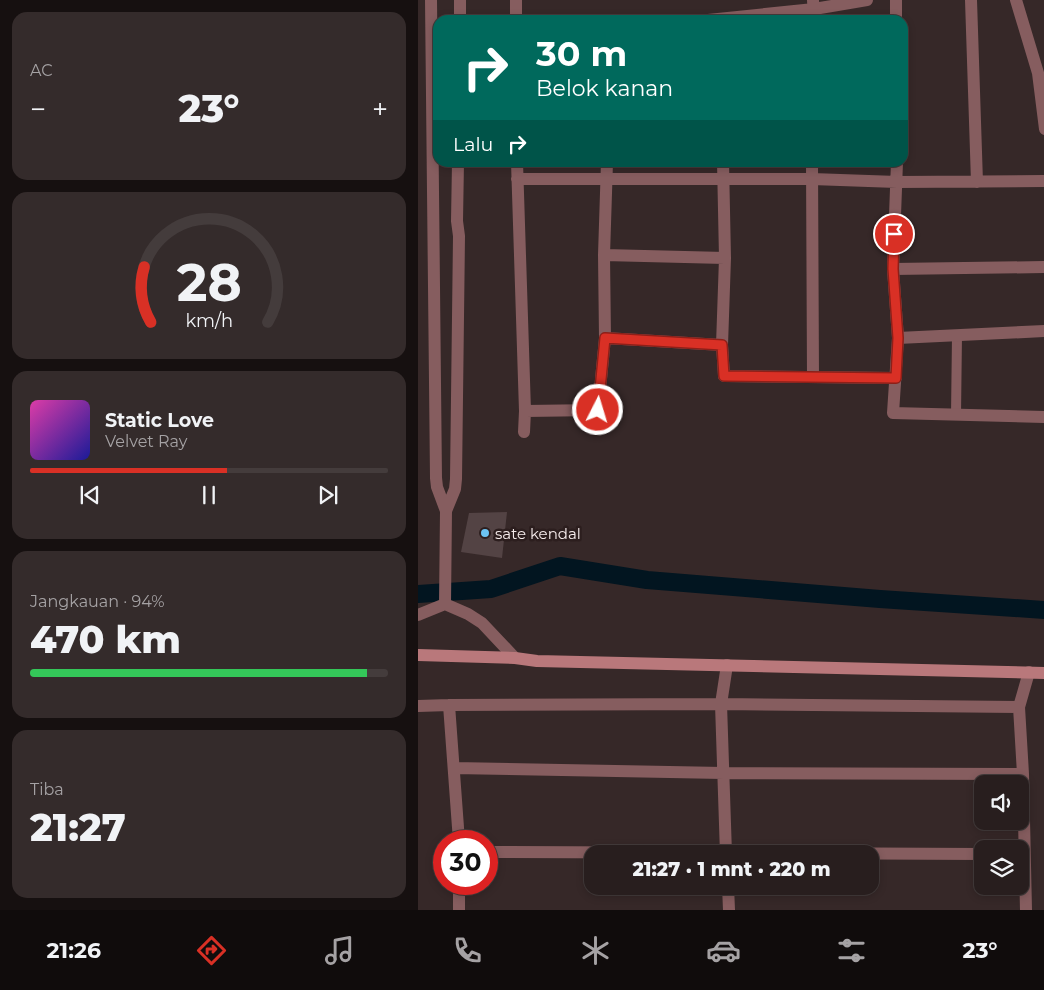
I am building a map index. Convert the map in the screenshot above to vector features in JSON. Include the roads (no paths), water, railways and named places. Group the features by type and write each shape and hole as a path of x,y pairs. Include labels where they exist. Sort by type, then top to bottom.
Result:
{"street":[{"path":"431,0 433,147"},
{"path":"460,0 460,15"},
{"path":"516,0 516,15"},
{"path":"759,15 813,10 867,0"},
{"path":"896,0 896,15"},
{"path":"971,0 977,182"},
{"path":"1016,0 1041,71 1044,129"},
{"path":"433,167 436,478 446,511 444,595"},
{"path":"446,511 455,489 456,479 459,236 457,221 458,167"},
{"path":"517,167 526,411 524,432"},
{"path":"526,411 598,410 605,338 604,255 607,167"},
{"path":"723,167 725,258 722,345 724,376 896,378"},
{"path":"812,167 813,377"},
{"path":"897,167 893,269 898,338 893,414 1044,417"},
{"path":"517,179 812,179 897,182 1044,181"},
{"path":"434,221 457,221"},
{"path":"604,255 725,258"},
{"path":"893,269 1044,268"},
{"path":"898,338 1044,331"},
{"path":"605,338 722,345"},
{"path":"418,615 444,595"},
{"path":"444,595 468,614 482,622 515,658"},
{"path":"418,655 515,658 537,661 1044,672"},
{"path":"726,845 721,704 727,665"},
{"path":"1022,840 1023,774 1019,707 1029,672"},
{"path":"418,706 449,704 721,704 1019,707"},
{"path":"449,704 458,830"},
{"path":"454,768 723,773 1023,774"},
{"path":"498,852 584,852"},
{"path":"879,854 974,854"},
{"path":"459,895 459,910"},
{"path":"728,895 729,910"},
{"path":"1025,895 1026,910"}],"lane":[{"path":"956,416 957,335"}],"waterway":[{"path":"418,594 491,589 560,566 647,580 1045,610"}],"place":[{"name":"sate kendal","path":"485,533"}]}
